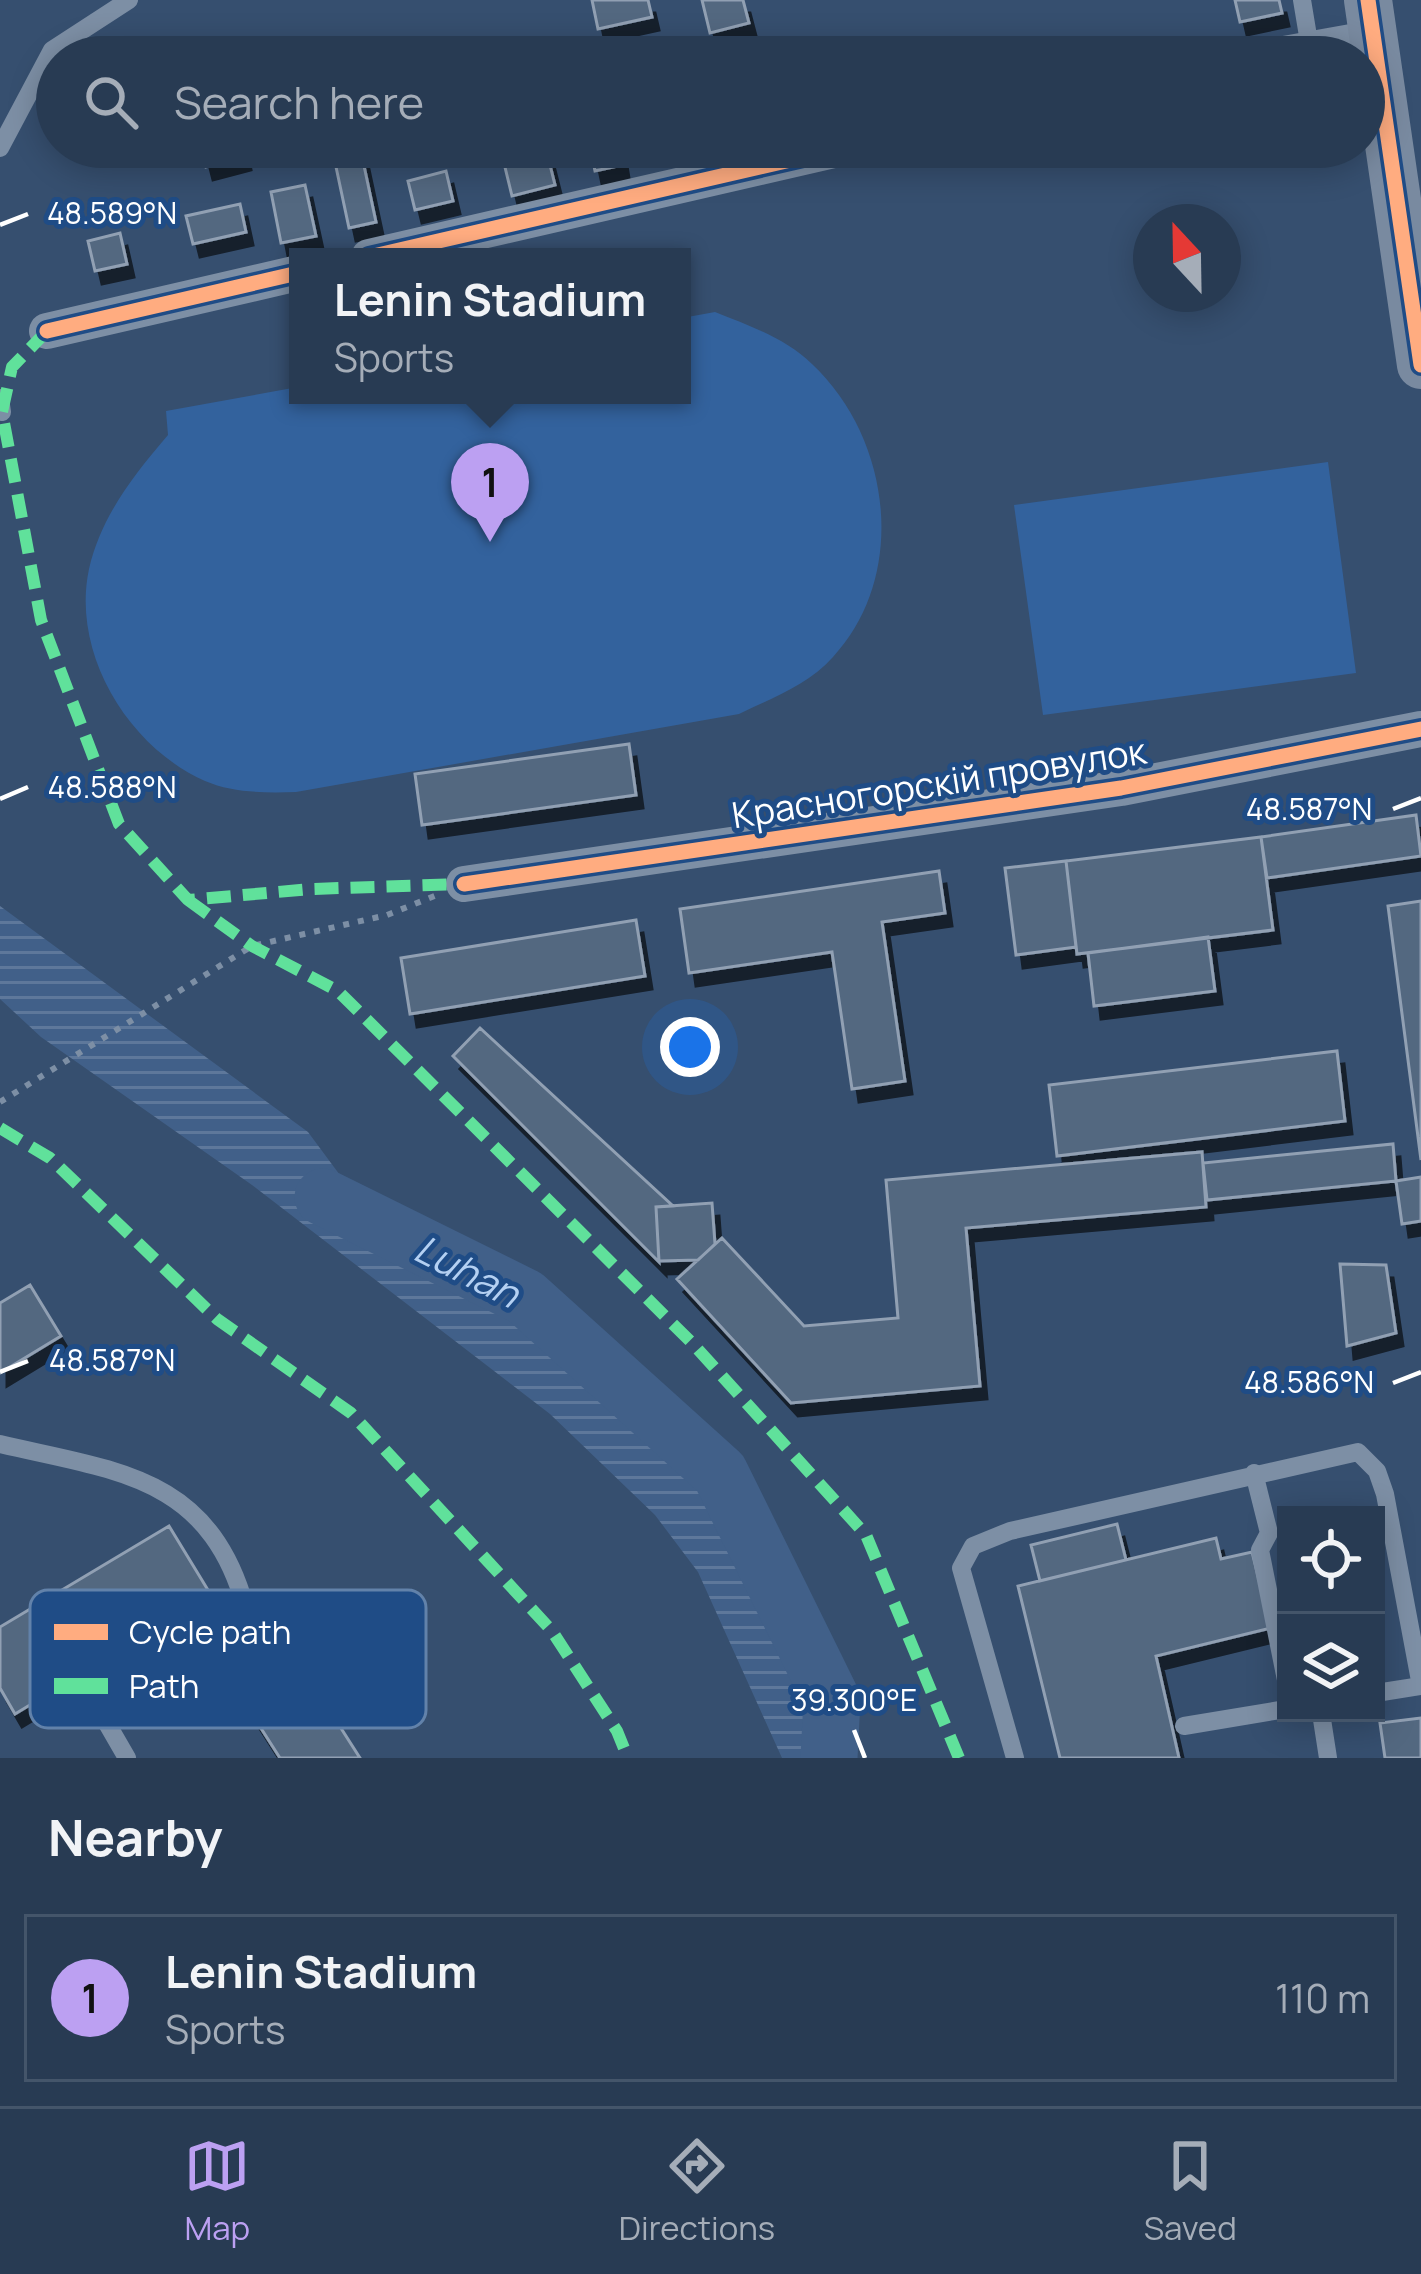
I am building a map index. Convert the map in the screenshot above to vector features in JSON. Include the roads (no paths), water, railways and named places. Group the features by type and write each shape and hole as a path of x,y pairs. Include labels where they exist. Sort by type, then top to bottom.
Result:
{"street":[{"path":"1335,36 1371,19"},
{"path":"1385,116 1421,365"},
{"path":"408,248 756,168"},
{"path":"47,331 289,275"},
{"name":"Красногорскій провулок","path":"464,884 1121,788 1421,729"}],"lane":[{"path":"74,36 129,0"},
{"path":"1302,0 1308,36"},
{"path":"0,148 36,80"},
{"path":"0,1444 115,1471 175,1496 214,1537 235,1571 240,1590"},
{"path":"1015,1758 961,1568 973,1546 1010,1531 1358,1452 1377,1471 1385,1494 1421,1686 1385,1692"},
{"path":"1254,1473 1269,1533 1260,1550 1277,1635"},
{"path":"1184,1726 1277,1710"},
{"path":"1322,1722 1328,1758"},
{"path":"110,1728 127,1758"}],"waterway":[{"name":"Luhan","path":"323,1197 525,1297 720,1473 832,1700 829,1758"}],"place":[{"name":"Lenin Stadium","path":"490,542"}]}
